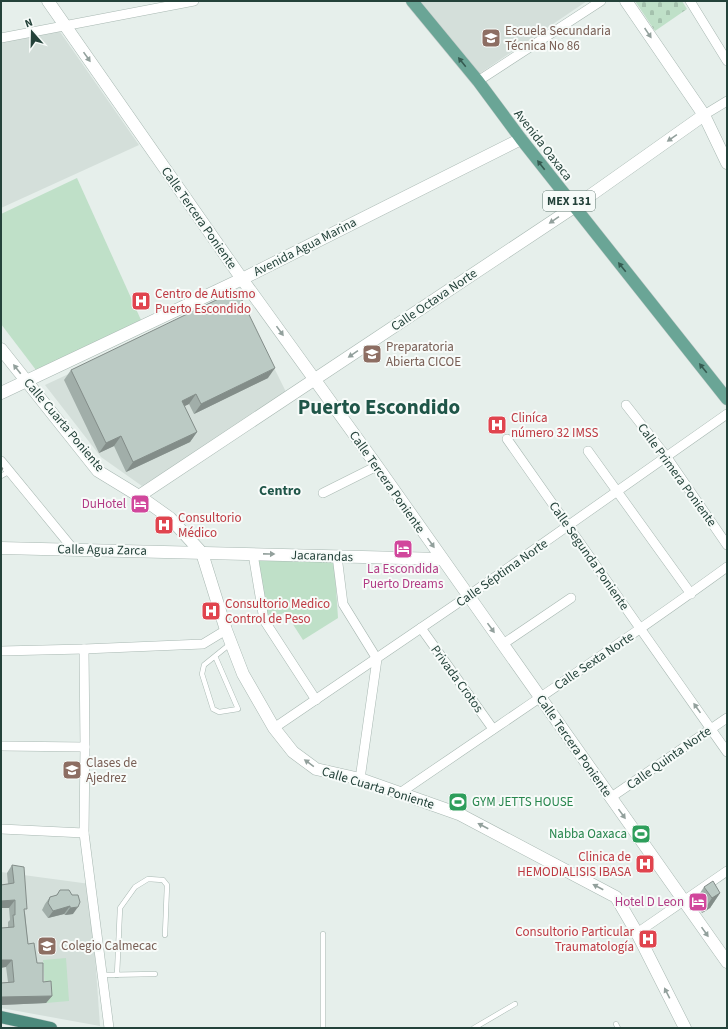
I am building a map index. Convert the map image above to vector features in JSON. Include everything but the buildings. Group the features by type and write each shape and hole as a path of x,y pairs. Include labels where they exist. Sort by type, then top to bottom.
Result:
{"highway":[{"path":"1,1017 52,1028"}],"main road":[{"name":"Avenida Oaxaca","path":"412,1 478,81 574,207 727,399"}],"street":[{"name":"Calle Tercera Poniente","path":"48,1 242,279 377,466 727,962"},
{"path":"1,38 194,1"},
{"path":"478,81 601,1"},
{"path":"626,1 704,115 727,163"},
{"path":"690,1 727,61"},
{"name":"Calle Octava Norte","path":"140,496 574,207 704,115 727,101"},
{"name":"Avenida Agua Marina","path":"1,394 242,279 521,139"},
{"name":"Calle Cuarta Poniente","path":"1,349 98,471 140,496 170,518 202,553 226,630 243,674 274,728 293,752 316,769 360,779 459,814 616,897 637,933 685,1028"},
{"name":"Calle Primera Poniente","path":"626,405 666,456 727,545"},
{"name":"Calle Séptima Norte","path":"274,728 377,659 569,526 727,414"},
{"name":"Calle Segunda Poniente","path":"507,439 727,752"},
{"path":"588,451 691,594"},
{"path":"1,461 74,550"},
{"path":"323,493 377,466"},
{"name":"Calle Agua Zarca","path":"1,548 202,553"},
{"name":"Jacarandas","path":"202,553 442,560"},
{"path":"253,554 264,620 316,700"},
{"path":"337,556 343,604 377,659 360,779"},
{"name":"Calle Sexta Norte","path":"400,793 641,629 727,567"},
{"path":"503,644 571,598"},
{"name":"Privada Crotos","path":"421,628 493,729"},
{"path":"1,651 203,644 226,630"},
{"path":"84,649 86,747 84,833 109,1028"},
{"name":"Calle Quinta Norte","path":"610,798 727,718"},
{"path":"1,746 86,747"},
{"path":"1,829 84,833"},
{"path":"637,933 727,871"}],"lane":[{"path":"1,476 10,471"},
{"path":"215,656 238,709 219,712 213,709 202,674 204,666 215,656 231,643"},
{"path":"116,975 120,908 135,887 148,879 163,880 167,885 166,935"},
{"path":"323,934 323,1028"},
{"path":"102,976 156,974"},
{"path":"474,1028 515,1004"}],"shaded area":[{"name":"Escuela Secundaria Técnica No 86","path":"419,1 587,1 479,74"},
{"path":"58,29 139,145 1,208 1,41"},
{"path":"238,295 287,394 142,486 101,457 45,385"},
{"name":"Colegio Calmecac","path":"1,872 90,884 100,1026 1,1008"}],"green space":[{"path":"635,1 682,1 687,9 655,31"},
{"path":"77,178 141,320 36,370 1,324 1,214"},
{"path":"256,557 334,558 338,618 303,640 285,612 267,623"},
{"path":"66,958 69,1001 46,1003 43,960"}],"place":[{"name":"Escuela Secundaria Técnica No 86","path":"491,38"},
{"name":"Centro de Autismo Puerto Escondido","path":"141,301"},
{"name":"Preparatoria Abierta CICOE","path":"372,354"},
{"name":"Cliníca número 32 IMSS","path":"497,425"},
{"name":"DuHotel","path":"140,504"},
{"name":"Consultorio Médico","path":"164,525"},
{"name":"La Escondida Puerto Dreams","path":"403,549"},
{"name":"Consultorio Medico Control de Peso","path":"211,611"},
{"name":"Clases de Ajedrez","path":"72,770"},
{"name":"GYM JETTS HOUSE","path":"458,802"},
{"name":"Nabba Oaxaca","path":"641,834"},
{"name":"Clinica de HEMODIALISIS IBASA","path":"645,864"},
{"name":"Hotel D Leon","path":"698,902"},
{"name":"Consultorio Particular Traumatología","path":"648,939"},
{"name":"Colegio Calmecac","path":"47,946"}],"district":[{"name":"Puerto Escondido","path":"379,407"},
{"name":"Centro","path":"280,491"}]}
